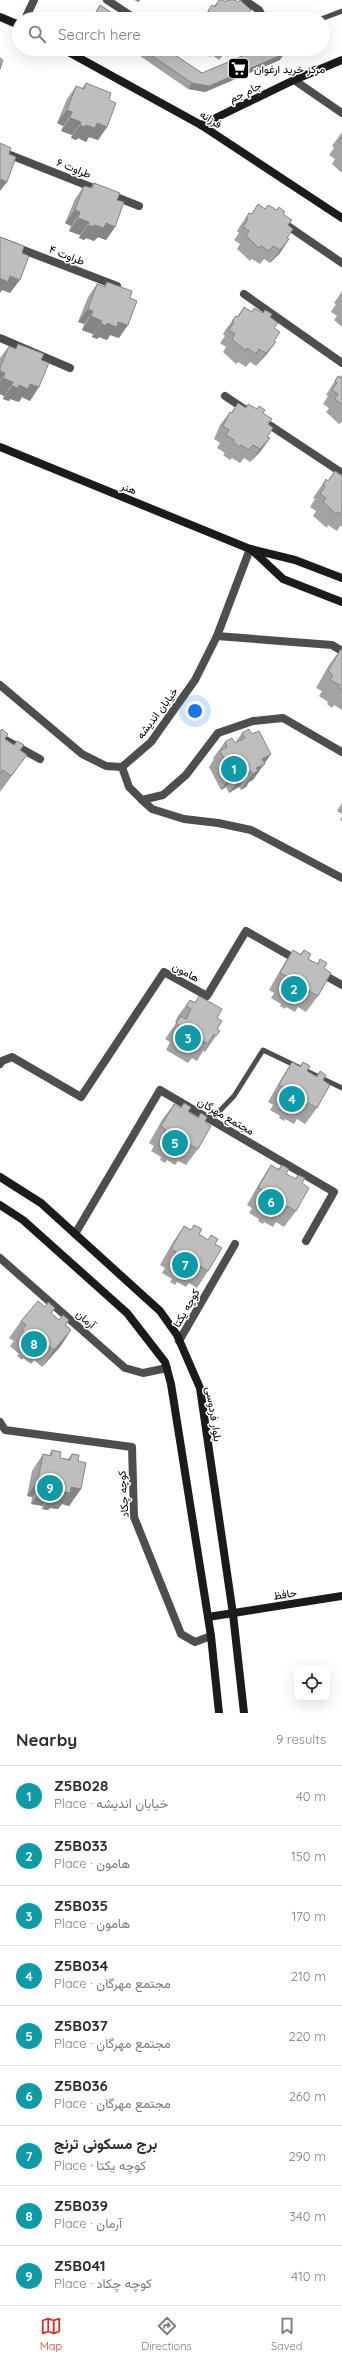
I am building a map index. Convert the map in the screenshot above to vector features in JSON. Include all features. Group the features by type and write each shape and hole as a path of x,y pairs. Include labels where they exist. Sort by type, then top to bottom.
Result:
{"main road":[{"path":"0,17 12,22"},
{"name":"فرزانه","path":"76,56 201,125 342,218"},
{"name":"جام جم","path":"201,125 294,80 342,60"},
{"name":"هنر","path":"0,447 250,549 295,560 342,578"},
{"name":"هنر","path":"250,549 283,579 342,602"},
{"name":"بلوار فردوسی","path":"0,1177 41,1203 160,1311 179,1341 200,1388 233,1614 244,1713"},
{"path":"0,1205 23,1220 127,1313 165,1362 171,1384 211,1636 219,1713"},
{"name":"حافظ","path":"208,1617 342,1596"}],"street":[{"path":"28,12 34,0"},
{"path":"107,0 125,12"},
{"path":"244,0 260,12"},
{"path":"294,80 342,113"},
{"name":"طراوت ۶","path":"0,151 139,206"},
{"path":"276,218 342,262"},
{"name":"طراوت ۴","path":"0,242 126,289"},
{"path":"244,294 342,363"},
{"path":"0,338 70,368"},
{"path":"225,396 342,474"},
{"name":"خیابان اندیشه","path":"122,767 151,742 195,680 217,636 250,549"},
{"path":"217,636 332,645 342,651"},
{"path":"0,684 82,754 106,766 122,767 129,787 152,809 184,819 218,823 251,830 342,878"},
{"path":"142,800 163,794 186,775 218,733 253,721 283,718 342,752"},
{"path":"0,737 40,759"},
{"name":"هامون","path":"0,1064 2,1061 12,1057 81,1098 164,972 207,996 246,931 342,985"},
{"name":"مجتمع مهرگان","path":"75,1234 160,1090 334,1192 306,1242"},
{"name":"کوچه یکتا","path":"179,1341 235,1244"},
{"name":"آرمان","path":"0,1258 125,1368 143,1373 167,1368"},
{"name":"کوچه چکاد","path":"0,1422 5,1430 132,1447 134,1517 180,1634 195,1642 211,1636"}],"lane":[{"path":"330,16 342,11"},
{"path":"211,1120 234,1096 263,1050 342,1088"}],"building":[{"path":"219,0 226,2 227,0 235,0 238,2 240,0 251,10 250,12 208,11 212,5 215,7"},
{"path":"100,5 110,12 96,12"},
{"path":"152,56 176,56 202,73 242,56 279,56 209,86 192,83"},
{"path":"0,58 3,60 0,69"},
{"path":"86,83 111,93 109,100 116,103 107,127 97,123 95,128 86,125 85,127 80,125 81,122 70,118 72,112 67,110 76,86 84,89"},
{"path":"342,137 342,144 339,142"},
{"path":"0,143 11,148 9,154 16,157 7,182 0,179"},
{"path":"94,183 120,193 117,200 124,202 115,227 106,223 104,228 94,225 93,227 88,225 89,222 78,218 80,212 75,210 84,186 92,188"},
{"path":"258,204 265,209 268,205 277,210 279,207 285,212 283,214 292,220 288,225 293,229 287,238 289,239 280,250 273,246 269,251 261,246 259,248 246,236 249,231 243,227 248,219 246,218 249,213 252,214"},
{"path":"0,237 24,246 22,253 29,256 20,280 10,276 8,282 0,278"},
{"path":"107,282 132,291 130,298 137,301 128,325 118,322 117,327 107,323 106,326 101,323 102,321 91,316 93,311 88,309 97,284 105,287"},
{"path":"244,307 252,312 254,308 263,313 265,310 272,314 270,317 278,323 274,328 280,332 274,341 276,342 266,353 259,349 256,354 247,348 246,351 232,339 235,334 229,330 234,322 232,321 236,316 238,317"},
{"path":"18,344 44,354 41,360 49,363 39,387 30,384 28,389 19,385 18,388 12,386 13,382 3,378 5,373 0,371 0,368 9,346 16,349"},
{"path":"338,376 341,378 342,376 342,405 335,399 338,394 332,390 337,383 335,381"},
{"path":"238,403 246,408 248,404 257,409 259,406 265,410 263,413 272,419 268,424 273,428 267,437 270,438 260,449 253,445 249,450 241,445 240,447 233,442 234,440 226,435 229,430 223,426 230,412 232,413"},
{"path":"335,471 342,476 342,515 338,512 336,514 323,502 326,498 320,494 325,486 323,485 326,479 328,481"},
{"path":"341,649 342,690 338,688 340,685 330,680 333,675 328,671"},
{"path":"2,729 8,734 5,739 14,745 17,741 24,745 20,750 27,755 11,776 3,770 0,774 0,731"},
{"path":"249,729 252,734 259,731 271,754 262,759 265,764 256,768 258,771 252,774 251,771 241,776 238,771 232,774 220,751 227,747 225,742 232,738 235,743 245,738 242,733"},
{"path":"293,950 301,955 304,950 311,954 308,959 318,964 320,959 327,963 324,968 331,973 318,996 309,991 306,995 298,991 296,993 291,990 293,987 283,982 286,976 280,973"},
{"path":"199,996 222,1009 217,1018 222,1021 217,1029 220,1031 216,1036 214,1034 208,1044 203,1041 200,1046 177,1033 181,1026 176,1023 181,1016 186,1019 191,1009 186,1006 190,1000 195,1003"},
{"path":"292,1062 300,1067 303,1062 310,1066 307,1071 317,1077 320,1071 326,1075 323,1080 330,1085 317,1108 308,1103 305,1107 297,1103 295,1105 290,1102 292,1099 282,1094 285,1088 279,1085"},
{"path":"184,1103 191,1107 188,1112 198,1118 201,1113 207,1117 205,1122 211,1126 198,1149 189,1144 186,1149 178,1144 177,1146 171,1143 173,1141 163,1135 166,1130 161,1126 174,1104 181,1108"},
{"path":"271,1165 279,1170 282,1165 289,1169 286,1174 296,1179 298,1175 305,1178 302,1183 309,1188 296,1211 287,1206 284,1210 276,1206 274,1208 269,1205 271,1202 260,1197 264,1191 258,1188"},
{"path":"194,1225 202,1229 199,1234 208,1240 211,1235 218,1239 215,1244 222,1248 208,1271 200,1266 197,1271 188,1266 187,1268 182,1265 183,1262 173,1257 176,1252 171,1249 184,1226 191,1230"},
{"path":"38,1301 45,1307 48,1302 55,1308 51,1313 59,1320 63,1315 69,1320 65,1325 71,1330 54,1350 46,1344 42,1348 35,1342 33,1344 28,1340 30,1337 22,1330 26,1325 21,1321"},
{"path":"52,1450 61,1452 60,1458 70,1460 72,1454 79,1455 78,1461 86,1463 81,1489 71,1487 70,1493 60,1491 60,1494 54,1492 54,1489 43,1487 44,1481 38,1480 43,1454 51,1456"}],"place":[{"name":"مرکز خرید ارغوان","path":"239,69"},
{"name":"Z5B028","path":"234,769"},
{"name":"Z5B033","path":"294,989"},
{"name":"Z5B035","path":"188,1038"},
{"name":"Z5B034","path":"292,1099"},
{"name":"Z5B037","path":"175,1143"},
{"name":"Z5B036","path":"271,1202"},
{"name":"برج مسکونی ترنج","path":"185,1265"},
{"name":"Z5B039","path":"34,1344"},
{"name":"Z5B041","path":"50,1488"}]}
